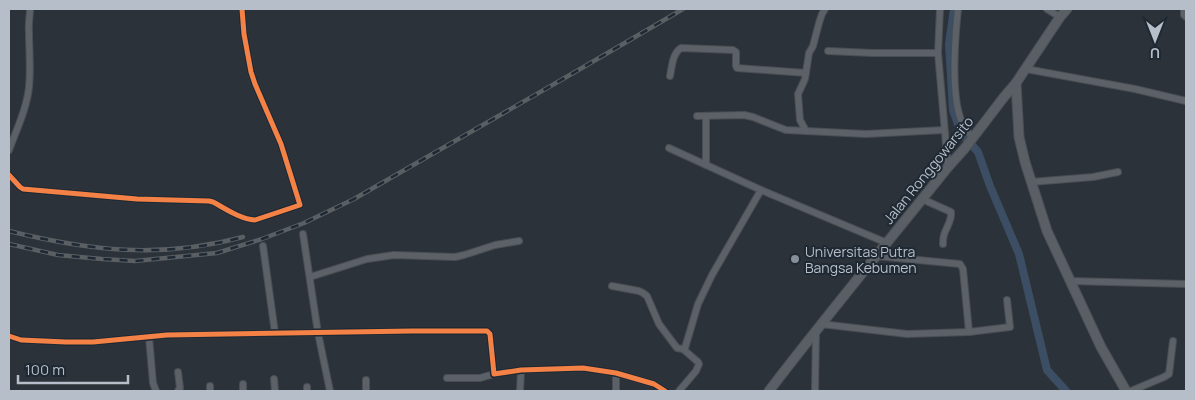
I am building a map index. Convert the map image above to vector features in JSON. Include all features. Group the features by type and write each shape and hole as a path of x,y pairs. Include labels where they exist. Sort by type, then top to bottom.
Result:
{"main road":[{"name":"Jalan Ronggowarsito","path":"769,391 818,327 1016,83 1060,17 1068,9"},
{"path":"1016,83 1019,136 1047,231 1100,347 1126,391"},
{"path":"1004,97 1018,106"}],"street":[{"path":"9,150 29,88 30,57 28,29 30,9"},
{"path":"9,175 23,189 137,199 213,202 243,218 256,220 300,204 281,144 255,84 244,34 242,9"},
{"path":"806,131 800,120 798,94 804,83 808,52 814,46 818,23 825,9"},
{"path":"940,9 938,54 948,167"},
{"path":"958,9 954,59 956,98 963,126 972,138"},
{"path":"1047,9 1060,17"},
{"path":"1184,9 1186,17"},
{"path":"670,76 675,55 681,48 733,50 736,52 737,68 806,73"},
{"path":"828,51 938,54"},
{"path":"1026,69 1135,89 1186,101"},
{"path":"697,116 744,115 782,129 806,131 866,134 944,130"},
{"path":"706,116 706,165"},
{"path":"669,148 761,190 886,243"},
{"path":"1031,182 1093,177 1118,172"},
{"path":"683,349 685,348 698,304 712,275 761,190"},
{"path":"922,199 952,212 944,233 943,244"},
{"path":"303,234 318,333 330,391"},
{"path":"310,277 367,260 394,255 455,257 495,245 519,241"},
{"path":"263,246 275,333"},
{"path":"876,256 960,264 963,269 970,332"},
{"path":"1070,282 1186,284"},
{"path":"612,286 643,293 659,324 677,348 683,349 699,364 696,371 679,391"},
{"path":"815,391 818,327 907,334 970,332 1010,327 1008,300"},
{"path":"9,336 21,340 93,342 167,335 487,331 490,334 494,374"},
{"path":"149,337 153,383 156,391"},
{"path":"1131,391 1168,374 1173,341"},
{"path":"448,378 480,378 521,370 583,368 616,373 654,384 665,391"},
{"path":"520,391 521,370"},
{"path":"178,372 179,390"},
{"path":"616,373 616,391"},
{"path":"274,379 275,391"},
{"path":"366,380 366,391"}],"waterway":[{"path":"954,9 949,44 953,110 961,133 978,152 990,186 1019,254 1047,370 1066,391"}],"railway":[{"path":"9,244 58,255 135,261 217,253 262,239 304,223 354,199 683,9"},
{"path":"9,231 68,243 126,250 183,248 243,237"}],"cycle path":[{"path":"9,175 23,189 137,199 209,201 239,216 255,220 300,205 281,144 251,72 244,34 242,9"},
{"path":"9,336 21,340 93,342 167,335 487,331 490,334 494,374 521,370 583,368 616,373 654,384 665,391"}],"place":[{"name":"Universitas Putra Bangsa Kebumen","path":"795,259"}]}
